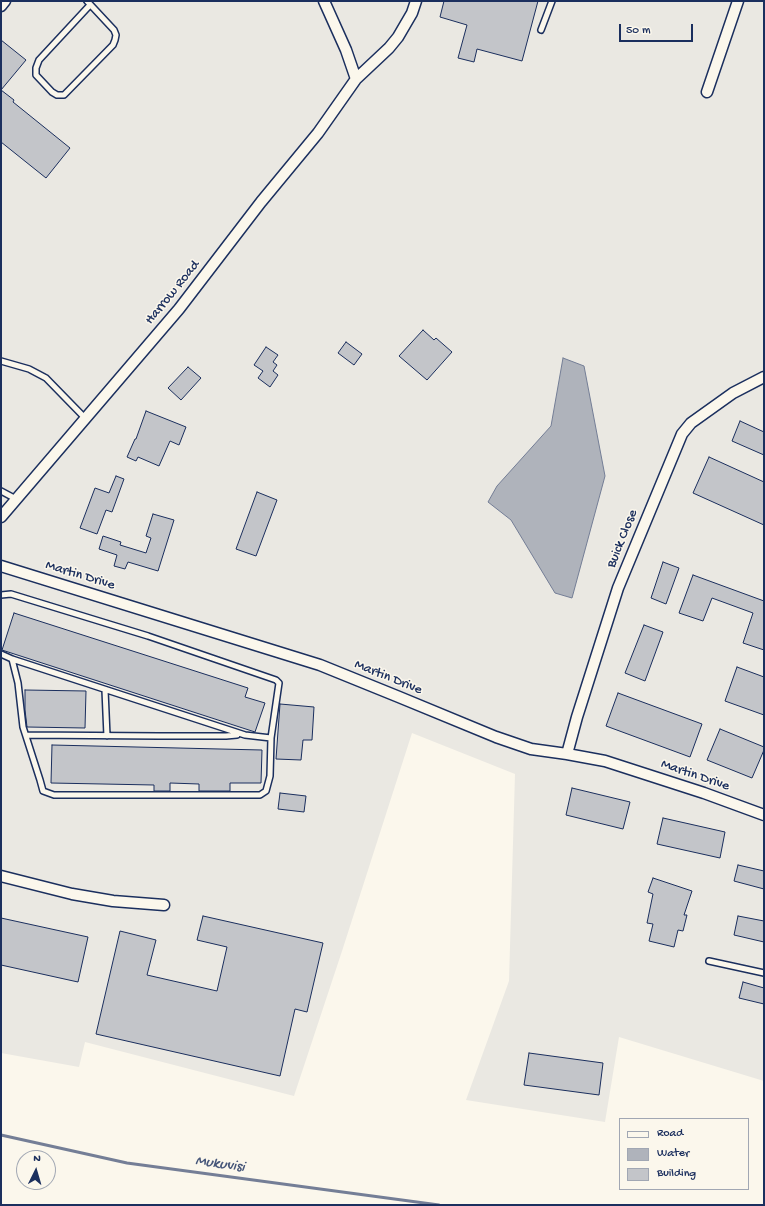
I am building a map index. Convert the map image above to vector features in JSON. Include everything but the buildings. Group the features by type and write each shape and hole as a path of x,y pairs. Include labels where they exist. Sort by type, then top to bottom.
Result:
{"street":[{"path":"1,6 5,1"},
{"path":"324,1 346,50 356,79"},
{"name":"Harrow Road","path":"1,517 183,304 261,202 318,133 356,79 389,48 398,37 412,13 416,1"},
{"path":"707,92 738,1"},
{"name":"Buick Close","path":"568,754 577,717 618,588 682,434 691,424 733,393 764,376"},
{"name":"Martin Drive","path":"1,566 320,665 496,737 530,749 605,761 704,793 764,815"},
{"path":"1,876 72,894 113,901 164,905"}],"lane":[{"path":"541,30 552,1"},
{"path":"89,3 114,30 116,35 115,40 113,45 64,95 57,95 52,92 36,75 36,68 39,60 89,3"},
{"path":"1,361 29,369 46,378 85,418"},
{"path":"1,491 16,499"},
{"path":"1,595 11,594 24,598 133,632 276,680 279,683 271,738 270,776 266,790 260,796 54,795 43,791 24,727 18,683 12,659"},
{"path":"1,654 105,690 245,735"},
{"path":"105,690 107,736"},
{"path":"26,735 219,736 233,734 271,738"},
{"path":"709,961 764,973"}],"shaded area":[{"path":"1,1 764,1 764,1081 619,1037 605,1122 466,1100 509,981 515,774 412,733 294,1096 85,1042 79,1067 1,1053"}],"water":[{"path":"563,358 584,366 605,476 572,598 555,593 511,520 488,502 497,486 551,426"}],"waterway":[{"name":"Mukuvisi","path":"1,1135 127,1163 439,1205"}]}
